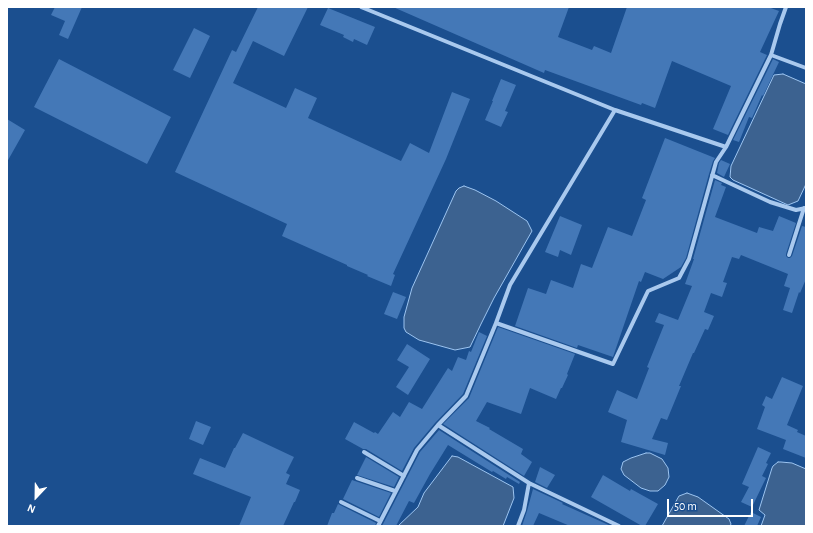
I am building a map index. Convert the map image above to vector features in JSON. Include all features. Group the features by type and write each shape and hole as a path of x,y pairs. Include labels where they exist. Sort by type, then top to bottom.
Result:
{"street":[{"path":"361,7 615,110 726,147"},
{"path":"496,323 613,364 648,291 679,278 689,259 716,162 726,147 771,55 786,7"},
{"path":"771,55 806,68"},
{"path":"378,526 417,450 438,425 466,396 510,285 615,110"},
{"path":"712,175 770,202 796,210 805,208"},
{"path":"789,255 805,208"},
{"path":"438,425 529,483 619,526"},
{"path":"364,452 404,476"},
{"path":"357,478 396,491"},
{"path":"518,526 524,510 529,483"},
{"path":"341,502 380,521"}],"water":[{"path":"783,74 806,84 806,184 798,201 788,205 733,180 730,177 731,166 774,75"},
{"path":"464,186 496,201 527,221 532,231 494,298 470,347 455,350 419,340 406,332 404,328 404,317 412,288 456,191"},
{"path":"646,453 650,453 662,459 668,468 669,477 665,485 658,491 650,491 641,488 624,475 621,469 623,462"},
{"path":"452,456 458,457 513,487 514,498 503,526 398,526 418,507 424,493"},
{"path":"778,462 792,463 806,469 806,526 761,526 765,515 759,510 772,468"},
{"path":"687,493 698,497 729,519 731,524 730,526 662,526 679,496"}],"building":[{"path":"55,7 82,7 68,39 59,35 65,21 51,15"},
{"path":"258,7 308,7 284,56 253,41 233,83 286,108 295,88 317,98 308,118 401,161 410,143 429,153 452,92 470,99 446,159 393,274 395,275 391,286 282,236 287,224 175,172 232,50 236,52"},
{"path":"393,7 569,7 558,37 592,50 594,46 611,53 627,7 768,7 779,11 760,52 767,55 728,135 713,129 731,86 672,61 655,108 642,103 641,105 545,70 544,73"},
{"path":"328,8 375,27 367,45 354,39 353,42 343,37 344,35 320,25"},
{"path":"194,28 210,36 190,78 173,70"},
{"path":"59,59 171,117 147,164 34,107"},
{"path":"773,59 779,62 763,96 762,95 752,118 749,117 739,142 733,140"},
{"path":"501,79 516,85 505,111 508,112 501,127 485,120"},
{"path":"7,119 25,130 7,162"},
{"path":"665,138 715,158 709,174 686,258 681,267 663,279 645,272 641,282 639,281 613,357 578,345 577,348 515,326 528,288 546,294 551,280 573,288 581,264 592,268 608,227 632,236 646,200 642,198"},
{"path":"721,160 730,164 724,177 717,173"},
{"path":"715,180 722,183 721,185 726,187 715,217 757,233 759,227 773,231 779,216 796,223 786,254 788,258 792,256 802,226 806,227 806,279 800,293 799,292 792,313 783,310 790,288 784,286 788,274 741,255 739,259 732,257 723,282 727,283 722,297 711,293 704,312 714,316 708,330 705,329 693,353 667,420 661,418 652,439 668,443 665,455 621,442 627,420 608,412 617,390 637,399 649,368 647,367 664,325 655,322 659,313 678,320 692,286 685,284 694,259"},
{"path":"560,216 582,225 571,255 560,250 558,257 545,252"},
{"path":"393,292 406,297 397,319 384,314"},
{"path":"498,327 575,354 567,374 568,375 556,399 530,388 521,414 487,402 476,421 523,449 521,454 532,462 524,476 443,424 469,398"},
{"path":"479,332 487,336 463,394 435,423 414,448 402,471 366,449 363,449 345,439 354,422 378,434 393,412 400,417 409,402 422,409 448,368 452,371 458,357 466,360"},
{"path":"407,344 430,359 408,395 396,387 409,367 397,360"},
{"path":"782,377 803,386 787,425 806,436 806,458 783,449 786,440 757,429 765,407 762,405 766,396 772,399"},
{"path":"196,421 211,427 203,445 189,439"},
{"path":"439,430 520,482 519,484 507,477 506,479 493,471 492,472 448,445 414,503 409,501 396,526 382,526 420,452"},
{"path":"243,433 294,457 286,473 290,475 286,484 300,490 283,526 239,526 251,497 193,474 200,458 225,468"},
{"path":"758,447 771,453 766,463 768,464 762,476 766,478 752,507 741,502 749,487 742,484"},
{"path":"366,457 399,477 394,487 357,475"},
{"path":"540,467 555,475 547,488 535,482"},
{"path":"603,475 630,491 631,489 658,504 645,526 642,526 591,497"},
{"path":"352,480 391,493 379,517 343,499"},
{"path":"533,489 611,526 570,526 539,513 533,526 522,526"},
{"path":"338,504 376,523 375,526 327,526 332,513 334,513"},
{"path":"751,512 761,517 757,526 744,526"}]}
